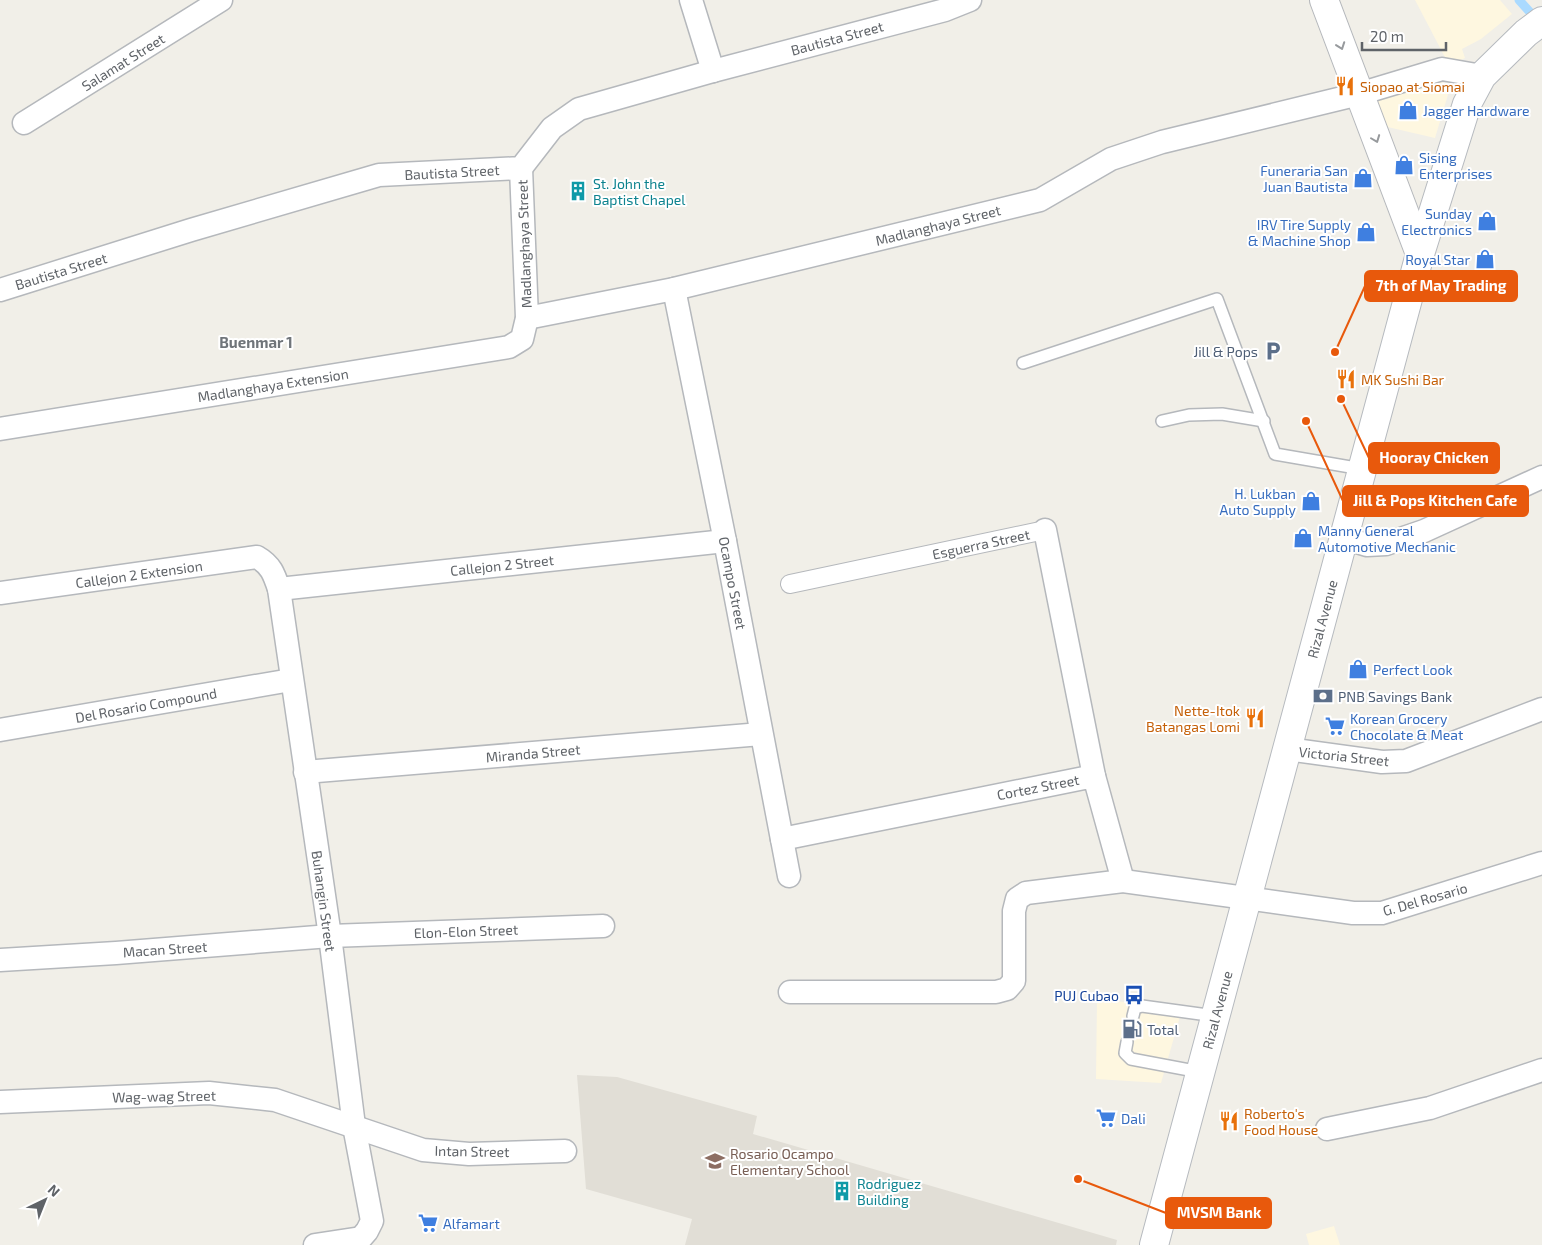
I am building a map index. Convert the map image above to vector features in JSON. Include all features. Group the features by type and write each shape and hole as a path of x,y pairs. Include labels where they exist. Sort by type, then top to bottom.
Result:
{"main road":[{"path":"1324,0 1420,254"},
{"name":"Rizal Avenue","path":"1154,1245 1420,254 1467,104 1482,76 1534,27"}],"street":[{"name":"Salamat Street","path":"24,124 221,0"},
{"path":"691,0 713,71"},
{"name":"Bautista Street","path":"0,290 191,230 379,175 521,168 552,128 579,110 713,71 945,10 970,0"},
{"name":"Madlanghaya Street","path":"521,168 527,318 674,289 1040,200 1111,159 1162,142 1359,94 1442,69 1482,76"},
{"name":"Ocampo Street","path":"674,289 725,541 760,734 789,876"},
{"name":"Madlanghaya Extension","path":"0,429 509,347 522,339 527,318"},
{"path":"1344,538 1367,545 1386,544 1424,531 1542,478"},
{"name":"Esguerra Street","path":"790,584 1045,530 1094,776"},
{"name":"Callejon 2 Street","path":"276,580 725,541"},
{"name":"Callejon 2 Extension","path":"0,593 257,557 266,562 276,580"},
{"name":"Buhangin Street","path":"276,580 330,936 354,1126 372,1221 361,1238 315,1245"},
{"name":"Del Rosario Compound","path":"0,730 291,680"},
{"name":"Victoria Street","path":"1287,749 1382,762 1406,761 1542,709"},
{"name":"Miranda Street","path":"305,772 760,734"},
{"name":"Cortez Street","path":"782,839 1094,776 1124,881"},
{"name":"G. Del Rosario","path":"1246,900 1353,913 1382,913 1542,863"},
{"path":"790,992 996,992 1006,989 1014,981 1014,912 1017,899 1026,893 1124,881 1246,900"},
{"name":"Elon-Elon Street","path":"330,936 603,926"},
{"name":"Macan Street","path":"0,960 330,936"},
{"path":"1327,1129 1430,1108 1542,1070"},
{"name":"Wag-wag Street","path":"0,1102 209,1093 276,1100 354,1126"},
{"name":"Intan Street","path":"354,1126 423,1150 469,1154 564,1151"}],"lane":[{"path":"1023,363 1217,299 1275,454 1362,469"},
{"path":"1162,421 1189,416 1222,414 1264,421"},
{"path":"1133,1016 1135,1008 1142,1006 1215,1016"},
{"path":"1127,1042 1125,1054 1131,1059 1200,1072"}],"shaded area":[{"path":"1415,0 1500,0 1512,14 1481,39 1462,49 1465,58 1449,65"},
{"name":"Jagger Hardware","path":"1445,75 1441,86 1450,88 1435,138 1379,125 1367,96"},
{"path":"1097,1000 1183,1006 1161,1083 1096,1079"},
{"name":"Rosario Ocampo Elementary School","path":"577,1075 617,1077 757,1116 753,1134 1117,1240 1116,1245 685,1245 692,1219 586,1189"},
{"path":"1334,1226 1340,1245 1309,1245 1306,1234"}],"waterway":[{"path":"1519,0 1537,20"}],"place":[{"name":"Siopao at Siomai","path":"1345,86"},
{"name":"Jagger Hardware","path":"1408,110"},
{"name":"Sising Enterprises","path":"1404,165"},
{"name":"Funeraria San Juan Bautista","path":"1363,178"},
{"name":"St. John the Baptist Chapel","path":"578,191"},
{"name":"Sunday Electronics","path":"1487,221"},
{"name":"IRV Tire Supply & Machine Shop","path":"1366,232"},
{"name":"Royal Star","path":"1485,259"},
{"name":"Jill & Pops","path":"1273,351"},
{"name":"7th of May Trading","path":"1335,352"},
{"name":"MK Sushi Bar","path":"1346,379"},
{"name":"Hooray Chicken","path":"1341,399"},
{"name":"Jill & Pops Kitchen Cafe","path":"1306,421"},
{"name":"H. Lukban Auto Supply","path":"1311,501"},
{"name":"Manny General Automotive Mechanic","path":"1303,538"},
{"name":"Perfect Look","path":"1358,669"},
{"name":"PNB Savings Bank","path":"1323,696"},
{"name":"Nette-Itok Batangas Lomi","path":"1255,718"},
{"name":"Korean Grocery Chocolate & Meat","path":"1335,726"},
{"name":"PUJ Cubao","path":"1134,995"},
{"name":"Total","path":"1132,1029"},
{"name":"Dali","path":"1106,1118"},
{"name":"Roberto's Food House","path":"1229,1121"},
{"name":"Rosario Ocampo Elementary School","path":"715,1161"},
{"name":"MVSM Bank","path":"1078,1179"},
{"name":"Rodriguez Building","path":"842,1191"},
{"name":"Alfamart","path":"428,1223"}],"district":[{"name":"Buenmar 1","path":"256,342"}]}
